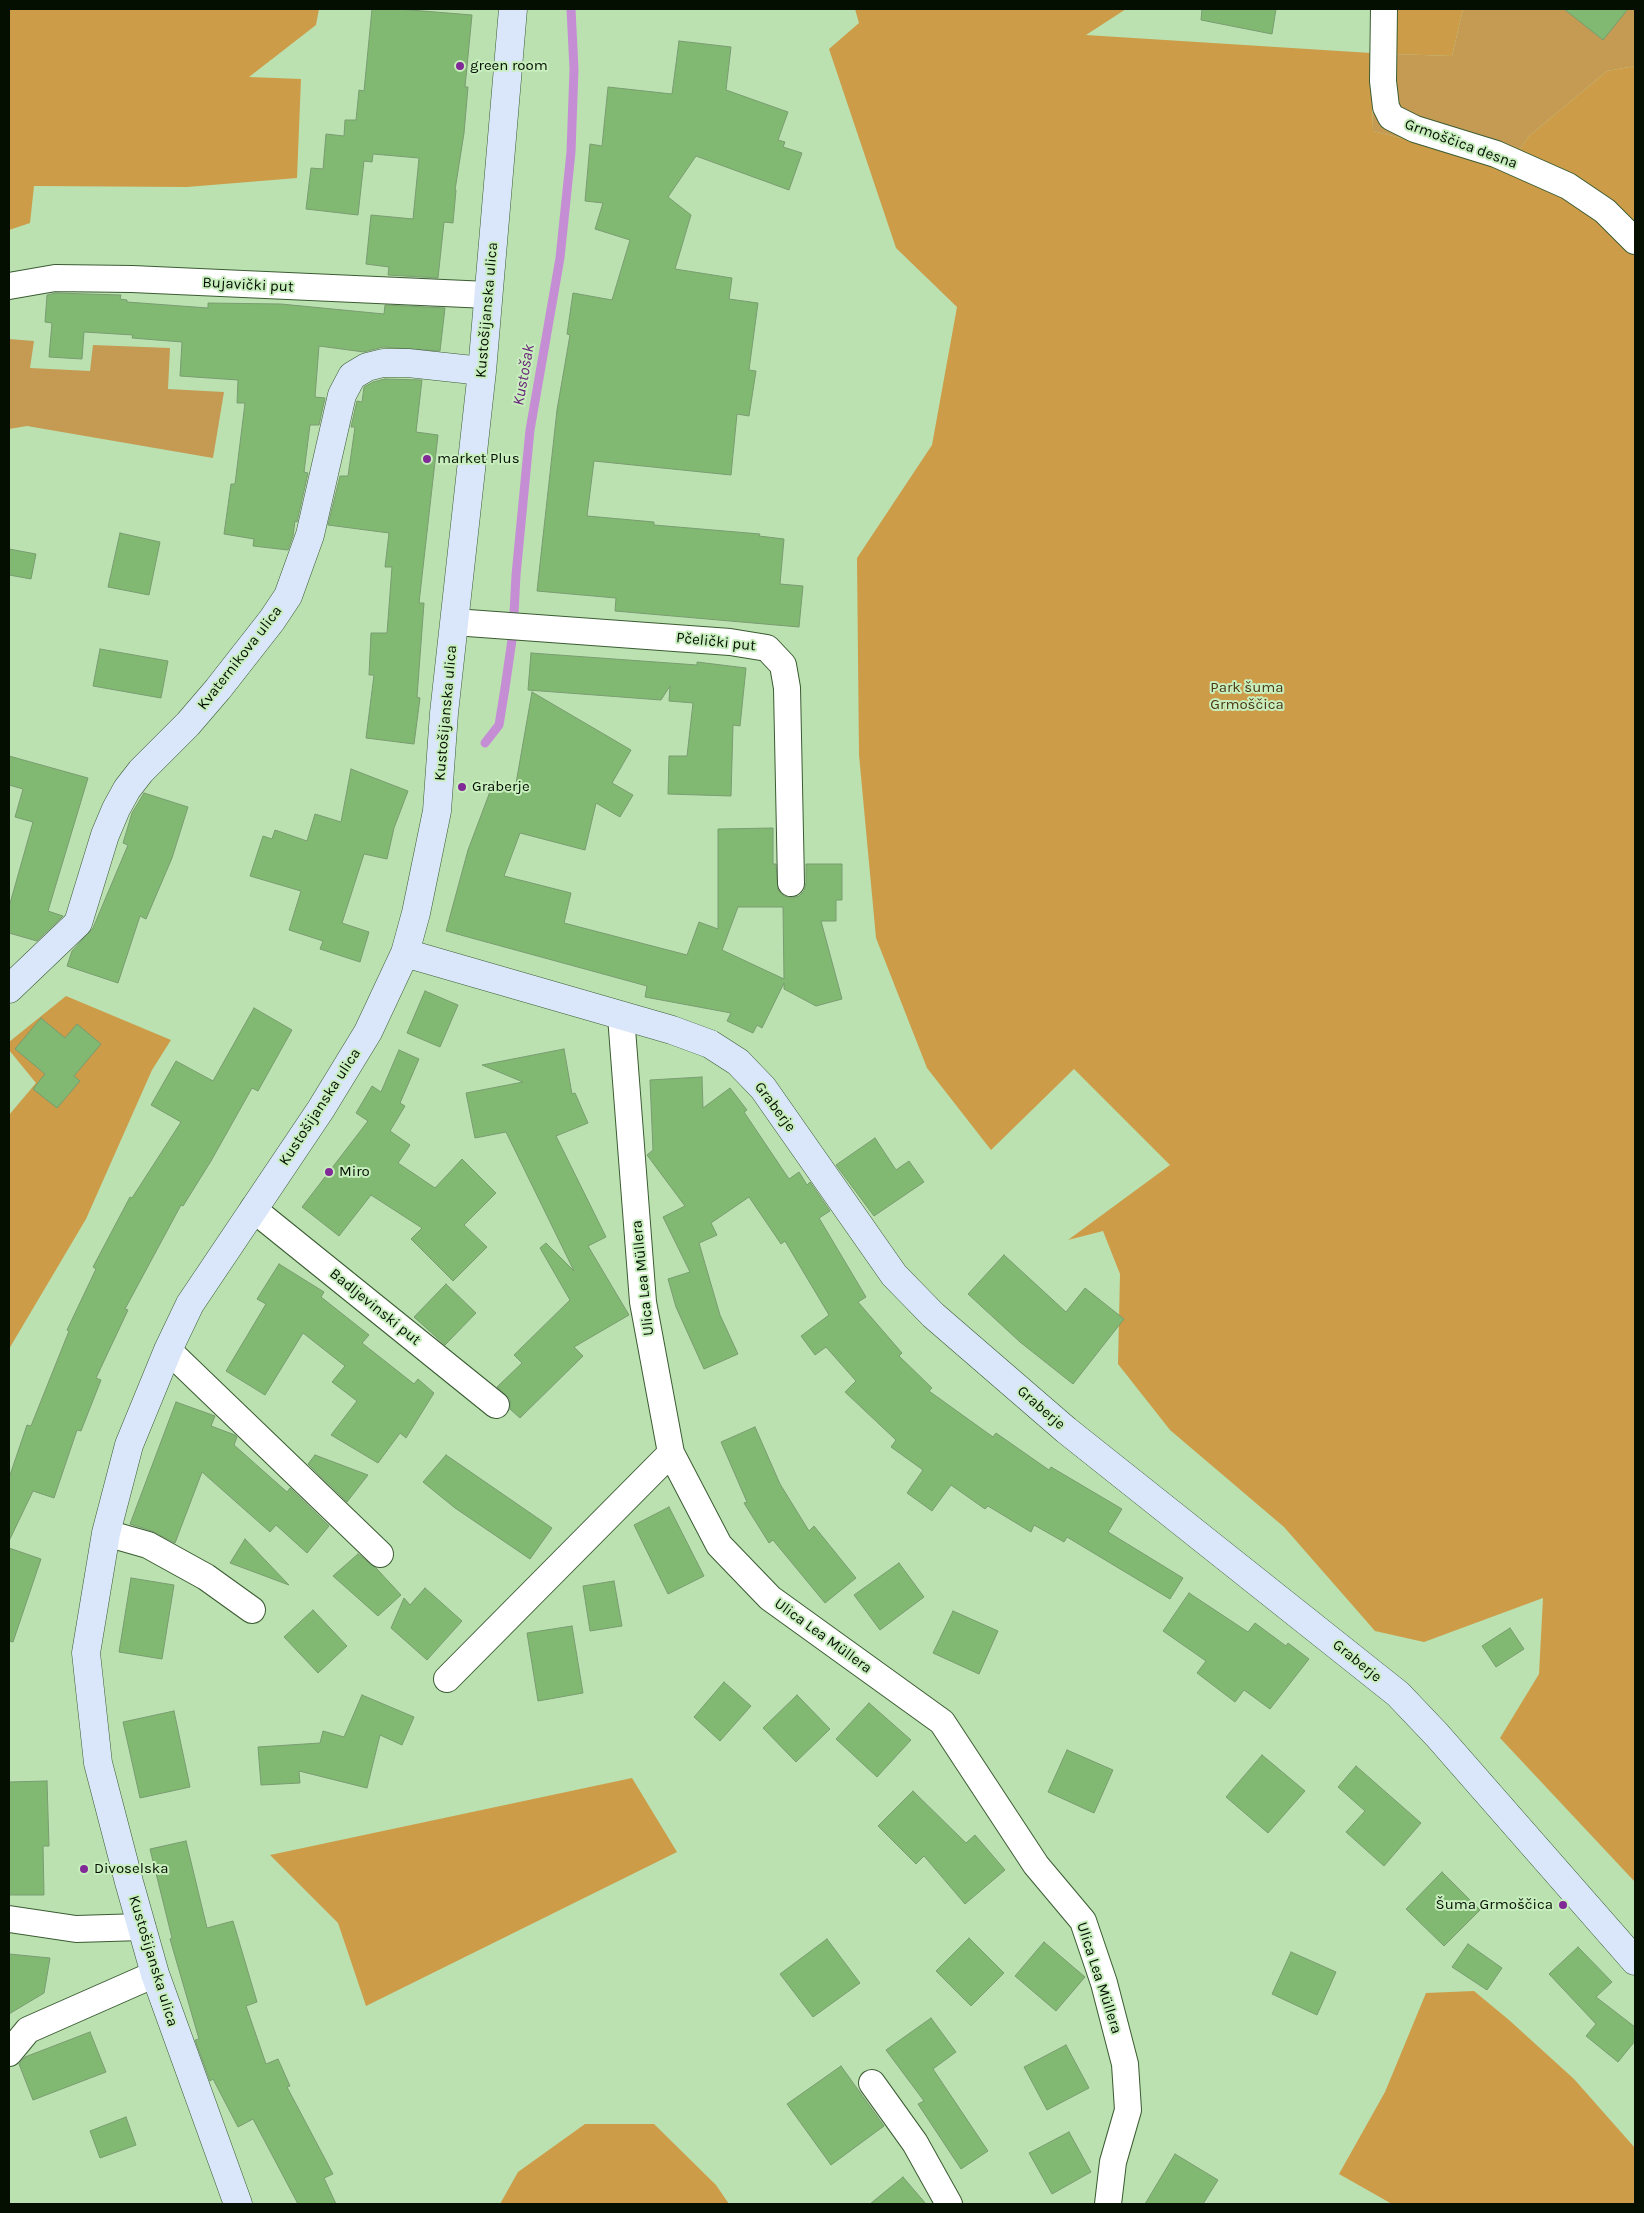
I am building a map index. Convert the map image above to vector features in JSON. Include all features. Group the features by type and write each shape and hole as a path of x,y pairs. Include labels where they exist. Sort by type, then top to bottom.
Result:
{"street":[{"name":"Kustošijanska ulica","path":"238,2204 155,1974 142,1927 98,1764 86,1653 106,1534 129,1445 168,1350 190,1304 320,1109 368,1032 405,953 416,913 437,811 444,713 482,371 513,9"},
{"name":"Grmoščica desna","path":"1384,9 1383,81 1386,107 1391,117 1415,129 1496,154 1568,186 1605,211 1635,241"},
{"name":"Bujavički put","path":"9,286 55,278 132,278 488,295"},
{"name":"Kvaternikova ulica","path":"9,989 78,922 105,835 127,789 141,771 188,724 218,689 272,620 288,596 310,535 340,402 346,385 352,376 367,367 383,363 482,371"},
{"name":"Pčelički put","path":"454,622 730,642 767,648 783,665 787,688 790,883"},
{"name":"Graberje","path":"405,953 710,1044 738,1062 763,1088 894,1275 913,1295 933,1315 1066,1430 1398,1694 1437,1735 1635,1961"},
{"name":"Ulica Lea Müllera","path":"621,1016 643,1302 671,1453 719,1545 770,1598 942,1722 1036,1864 1083,1921 1104,1983 1125,2064 1128,2110 1113,2162 1108,2204"},
{"name":"Badljevinski put","path":"253,1209 496,1405"},
{"path":"168,1350 380,1554"},
{"path":"447,1679 671,1453"},
{"path":"106,1534 148,1545 206,1577 252,1610"},
{"path":"9,1919 76,1929 142,1927"},
{"path":"9,2053 28,2030 155,1974"},
{"path":"872,2084 914,2143 949,2204"}],"shaded area":[{"path":"1463,9 1635,9 1635,66 1607,71 1529,136 1505,170 1440,148 1373,131 1373,95 1393,54 1452,56"},
{"path":"9,339 34,341 30,368 90,371 93,345 170,348 168,389 224,392 213,458 27,426 9,429"}],"green space":[{"path":"9,9 319,9 316,25 249,77 301,79 297,178 187,187 34,186 30,223 9,230"},
{"name":"Park šuma Grmoščica","path":"855,9 1126,9 1086,35 1371,53 1373,131 1440,148 1505,170 1529,136 1607,71 1635,66 1635,1882 1500,1738 1539,1674 1543,1598 1424,1642 1375,1631 1284,1527 1170,1430 1118,1364 1120,1274 1103,1231 1068,1240 1170,1165 1074,1069 991,1150 927,1068 876,938 859,755 857,558 932,445 957,307 896,248 829,49 859,23"},
{"path":"1395,9 1463,9 1452,56 1393,54"},
{"path":"66,996 171,1040 152,1070 86,1219 9,1349 9,1115 36,1083 9,1050 9,1042"},
{"path":"632,1778 677,1852 366,2006 338,1923 270,1855"},
{"path":"1474,1991 1574,2079 1635,2148 1635,2204 1392,2204 1339,2174 1385,2092 1426,1993"},
{"path":"585,2124 654,2124 716,2185 729,2204 500,2204 518,2172"}],"building":[{"path":"372,9 398,9 472,15 465,87 468,87 464,133 455,190 453,223 444,222 438,278 388,275 389,267 366,264 371,215 413,219 419,158 373,154 372,162 364,161 358,215 306,209 311,168 323,169 326,134 344,136 345,120 356,120 359,90 364,91"},
{"path":"1202,9 1276,9 1272,34 1201,20"},
{"path":"1564,9 1628,9 1603,40"},
{"path":"679,41 731,47 726,90 788,112 778,140 785,142 783,147 802,153 789,190 696,156 668,197 691,215 675,269 732,278 729,299 758,303 749,370 756,371 749,416 737,414 731,475 594,461 587,516 654,522 654,525 760,534 759,536 784,539 780,584 803,586 799,627 615,611 616,598 537,591 557,410 570,335 567,334 573,293 612,300 630,240 595,229 603,203 585,201 590,144 602,146 608,87 672,94"},
{"path":"56,293 121,295 120,299 127,300 127,302 208,308 208,303 281,304 384,314 385,305 445,308 440,351 383,347 364,352 319,346 315,397 325,398 319,425 310,425 304,472 308,473 297,522 295,521 293,536 288,550 253,546 254,539 224,534 231,484 235,484 245,403 237,403 238,380 180,376 182,342 132,338 133,335 84,332 82,359 49,357 52,323 45,322 47,295"},
{"path":"385,379 422,380 416,432 438,435 419,603 424,603 417,697 420,698 414,744 366,738 374,675 369,675 371,633 387,633 392,567 385,567 389,533 328,525 340,476 348,476 355,427 351,427 357,401 362,402 364,387"},
{"path":"120,533 160,542 149,595 108,587"},
{"path":"9,549 36,554 31,579 9,575"},
{"path":"100,649 168,661 161,698 93,686"},
{"path":"531,653 697,665 697,662 746,668 740,726 733,725 731,796 668,794 669,756 687,756 693,703 669,701 670,686 661,700 528,690"},
{"path":"532,692 631,750 612,783 633,795 620,817 596,803 585,850 520,833 504,876 571,893 564,923 687,955 699,922 718,929 718,829 773,828 773,864 776,864 778,890 784,896 792,898 799,896 804,891 806,864 842,864 842,900 836,900 836,921 821,921 842,999 816,1006 784,989 784,983 762,1028 757,1025 753,1033 727,1021 731,1013 645,997 647,986 446,931 468,850 494,781 515,789","holes":["738,907 783,907 784,979 722,950"]},
{"path":"9,756 88,778 48,911 63,916 37,941 9,933 9,907 33,822 15,817 23,789 9,785"},
{"path":"351,769 408,791 394,828 387,859 364,854 342,923 369,932 360,962 320,949 323,941 289,930 301,891 250,876 263,836 272,839 275,830 307,841 315,814 341,822"},
{"path":"144,793 188,807 172,858 146,919 140,916 118,983 67,966 72,951 93,928 128,845 123,843 132,813"},
{"path":"425,991 458,1005 440,1047 407,1033"},
{"path":"254,1008 292,1030 258,1091 252,1088 211,1161 183,1206 181,1205 125,1309 128,1310 96,1378 101,1380 81,1431 77,1430 54,1498 33,1491 9,1541 9,1478 27,1425 31,1426 69,1331 67,1330 96,1269 93,1267 130,1197 132,1198 181,1122 151,1105 176,1061 213,1081"},
{"path":"41,1018 65,1038 77,1024 101,1044 74,1076 80,1081 57,1108 33,1089 45,1074 15,1049"},
{"path":"564,1049 572,1094 575,1093 588,1123 556,1136 606,1237 588,1246 629,1315 574,1347 583,1356 520,1418 510,1409 510,1399 497,1387 522,1363 514,1355 570,1300 540,1248 546,1243 574,1271 506,1132 475,1138 466,1093 523,1082 482,1065"},
{"path":"399,1050 419,1059 400,1103 405,1106 390,1131 410,1145 398,1163 435,1188 462,1159 496,1193 464,1225 487,1247 453,1281 411,1239 422,1228 371,1195 339,1236 302,1207 368,1121 356,1113 372,1086 381,1092"},
{"path":"702,1077 703,1108 730,1088 747,1110 744,1112 789,1179 799,1172 807,1185 810,1182 830,1211 819,1218 866,1297 858,1302 902,1353 899,1356 932,1388 929,1391 993,1437 996,1433 1049,1470 1051,1467 1122,1509 1108,1532 1183,1578 1170,1599 1067,1537 1064,1542 1034,1525 1031,1532 988,1506 985,1509 951,1485 932,1511 907,1493 923,1470 891,1447 896,1440 845,1392 856,1381 826,1347 815,1355 801,1336 829,1315 785,1241 781,1244 749,1197 711,1223 717,1235 699,1243 720,1315 738,1354 704,1369 676,1307 668,1279 690,1272 663,1217 685,1206 647,1155 653,1150 650,1080"},
{"path":"875,1138 896,1170 909,1161 924,1182 874,1216 836,1165"},
{"path":"1004,1255 1066,1312 1085,1288 1124,1319 1073,1384 1020,1342 968,1294"},
{"path":"279,1264 324,1292 321,1297 369,1335 362,1343 414,1384 418,1379 434,1393 406,1438 400,1433 378,1463 331,1435 357,1401 332,1382 345,1366 303,1333 265,1395 226,1371 266,1304 257,1299"},
{"path":"446,1284 476,1313 445,1345 414,1317"},
{"path":"176,1402 215,1416 211,1426 235,1435 237,1437 234,1445 287,1492 290,1488 329,1526 307,1553 276,1525 270,1532 202,1472 175,1543 152,1531 130,1524"},
{"path":"755,1427 780,1484 809,1531 814,1526 856,1578 825,1603 773,1540 769,1543 744,1503 747,1502 721,1442"},
{"path":"315,1455 368,1475 347,1502 308,1464"},
{"path":"446,1455 552,1528 530,1559 455,1508 423,1482"},
{"path":"669,1507 704,1576 668,1594 634,1525"},
{"path":"245,1539 289,1585 230,1563"},
{"path":"9,1548 41,1559 13,1642 9,1641"},
{"path":"358,1554 377,1569 401,1595 378,1616 333,1576"},
{"path":"899,1563 924,1597 880,1630 854,1595"},
{"path":"131,1578 174,1585 162,1659 119,1652"},
{"path":"614,1581 622,1626 590,1631 583,1586"},
{"path":"425,1588 462,1621 427,1660 391,1628 404,1598 410,1605"},
{"path":"1189,1593 1248,1632 1255,1623 1286,1646 1288,1643 1309,1659 1270,1709 1244,1690 1235,1702 1197,1673 1206,1661 1163,1631"},
{"path":"313,1610 347,1646 318,1673 284,1637"},
{"path":"953,1611 998,1631 979,1674 933,1653"},
{"path":"572,1626 583,1693 538,1701 527,1633"},
{"path":"1510,1628 1524,1649 1496,1667 1482,1646"},
{"path":"724,1682 751,1706 720,1741 694,1717"},
{"path":"362,1695 414,1717 402,1745 380,1735 367,1788 299,1771 300,1783 261,1785 258,1747 320,1743 323,1731 344,1737"},
{"path":"797,1695 830,1729 796,1762 763,1728"},
{"path":"869,1703 911,1740 877,1777 836,1739"},
{"path":"174,1711 190,1787 140,1798 123,1722"},
{"path":"1067,1750 1113,1770 1094,1813 1048,1792"},
{"path":"1262,1755 1305,1791 1268,1833 1226,1797"},
{"path":"1356,1766 1421,1823 1384,1866 1346,1832 1365,1811 1338,1787"},
{"path":"47,1781 49,1846 43,1846 44,1895 9,1895 9,1782"},
{"path":"913,1791 966,1843 975,1835 1005,1870 965,1904 924,1856 916,1864 878,1826"},
{"path":"186,1841 207,1928 233,1921 257,2002 246,2006 266,2064 278,2059 290,2086 287,2087 333,2174 324,2178 336,2204 298,2204 253,2119 238,2127 213,2079 210,2081 195,2040 199,2039 170,1939 172,1938 150,1849"},
{"path":"1442,1872 1480,1910 1444,1946 1406,1909"},
{"path":"969,1938 1004,1973 971,2006 936,1971"},
{"path":"827,1939 860,1983 813,2017 780,1974"},
{"path":"1044,1942 1085,1977 1056,2011 1015,1976"},
{"path":"1468,1944 1502,1968 1487,1990 1452,1967"},
{"path":"1578,1947 1612,1982 1596,1997 1635,2027 1635,2041 1618,2062 1586,2036 1596,2024 1549,1974"},
{"path":"1291,1952 1336,1972 1317,2015 1272,1994"},
{"path":"9,1954 50,1958 44,1993 9,2014"},
{"path":"931,2018 956,2052 933,2069 988,2151 961,2169 918,2104 924,2101 886,2050"},
{"path":"90,2032 106,2072 33,2100 19,2064 25,2057"},
{"path":"1066,2045 1089,2088 1047,2110 1024,2067"},
{"path":"841,2066 884,2126 831,2165 787,2104"},
{"path":"126,2117 136,2145 100,2158 90,2131"},
{"path":"1069,2132 1091,2172 1052,2194 1029,2153"},
{"path":"1175,2154 1218,2180 1203,2204 1145,2204"},
{"path":"903,2177 926,2204 870,2204"}],"waterway":[{"name":"Kustošak","path":"485,743 499,725 505,688 513,633 516,575 530,430 560,258 571,152 574,69 571,9"}],"place":[{"name":"green room","path":"460,66"},
{"name":"market Plus","path":"427,459"},
{"name":"Graberje","path":"462,787"},
{"name":"Miro","path":"329,1172"},
{"name":"Divoselska","path":"84,1869"},
{"name":"Šuma Grmoščica","path":"1563,1905"}]}
